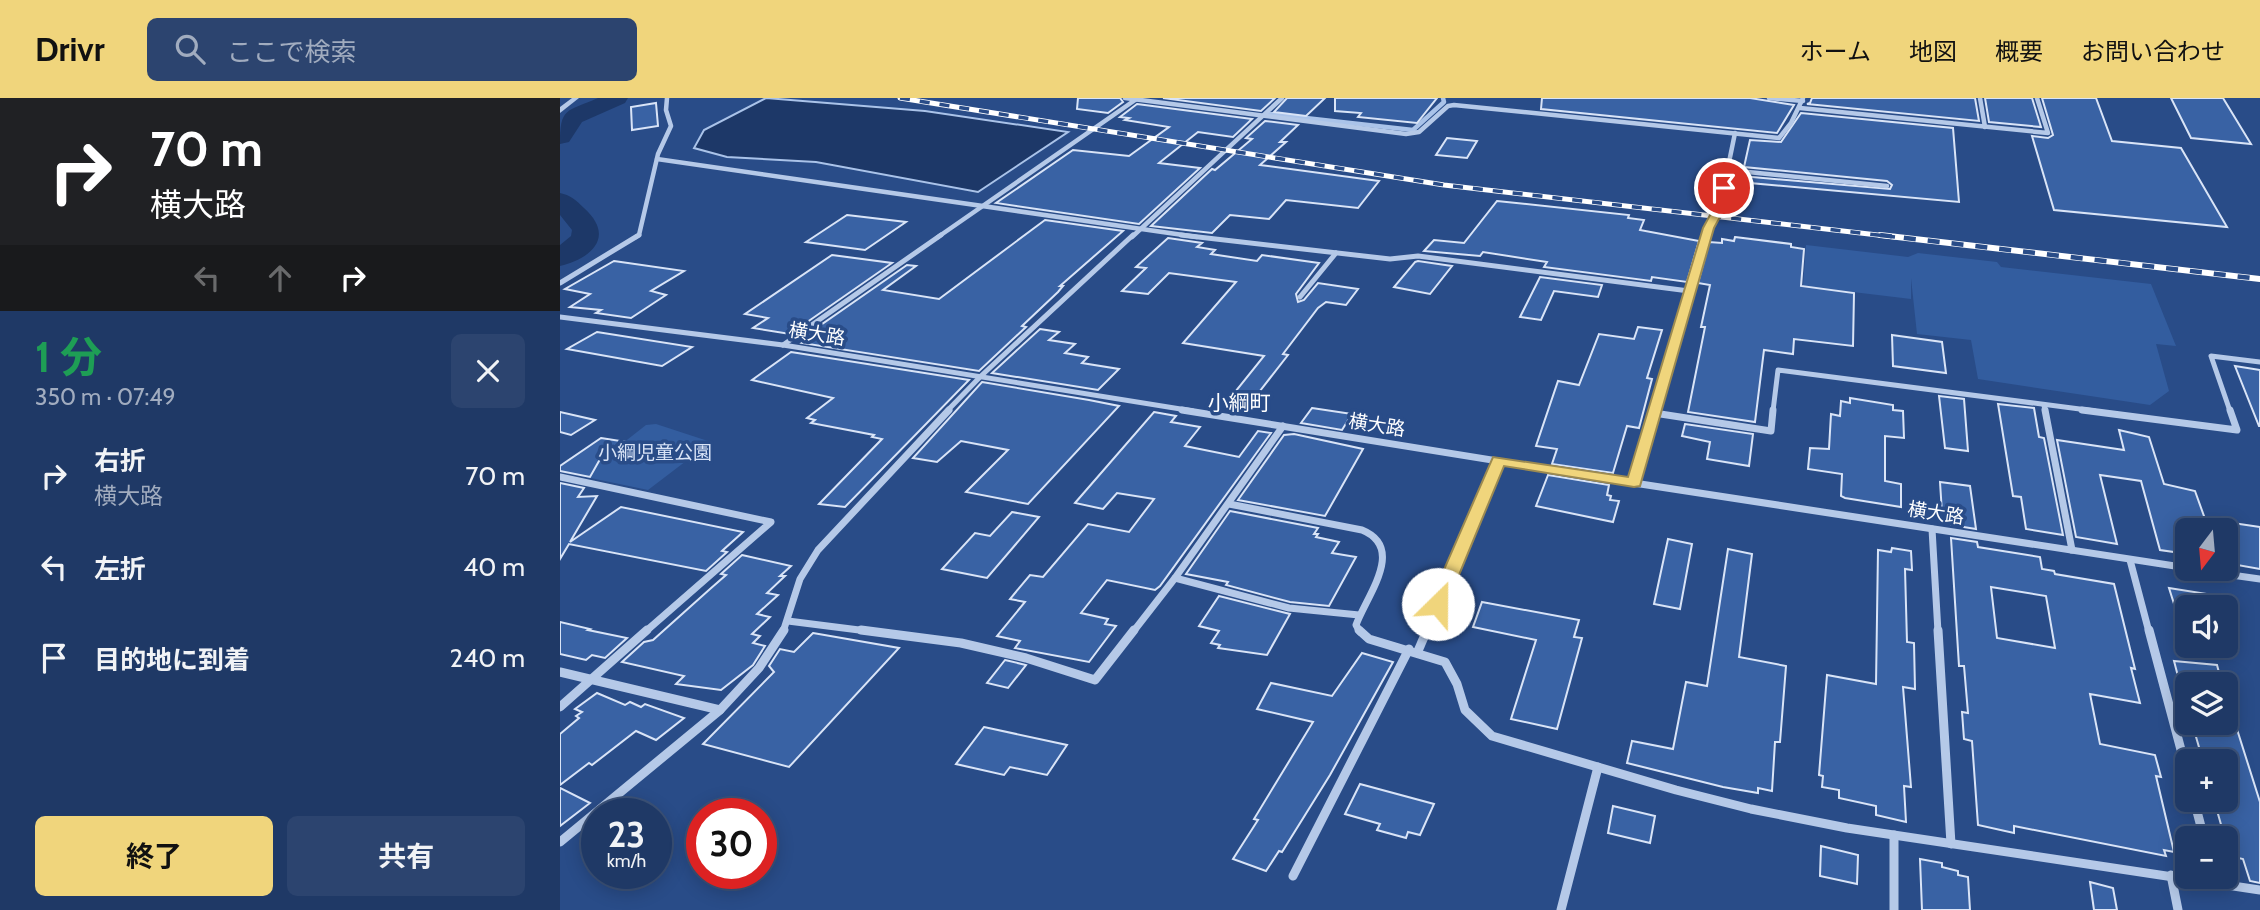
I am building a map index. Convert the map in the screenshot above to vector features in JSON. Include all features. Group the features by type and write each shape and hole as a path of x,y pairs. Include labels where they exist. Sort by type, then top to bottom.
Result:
{"street":[{"path":"560,111 576,98"},
{"path":"561,283 639,235 657,159 671,126 666,110 667,98"},
{"path":"1125,98 1412,134 1419,132 1448,106 1454,105 1779,138 1803,99 1769,98"},
{"path":"560,842 720,709 765,662 788,621 799,581 820,545 946,410 1136,230 1282,98"},
{"path":"1980,98 1985,127"},
{"path":"1800,107 2048,133 2037,98"},
{"path":"783,345 1137,99"},
{"path":"1634,482 1708,228 1720,206 1735,134"},
{"path":"657,159 1136,230 1390,259 1418,256 1689,291"},
{"path":"1727,170 1887,187"},
{"path":"1300,297 1336,253"},
{"name":"横大路","path":"560,317 783,345 2175,567"},
{"path":"1654,413 1770,431 1778,370 2237,430 2211,356 2260,362"},
{"path":"2044,405 2073,550"},
{"path":"788,621 961,643 1026,658 1095,680 1175,578 1283,426"},
{"path":"1293,876 1413,650 1498,461"},
{"path":"560,477 771,522 560,707"},
{"path":"1229,504 1362,530 1376,537 1384,548 1384,559 1359,615 1356,625 1360,633 1369,639 1446,662 1465,709 1492,736 1716,801 1789,818 1951,845 2175,876"},
{"path":"1932,528 1951,845"},
{"path":"2130,560 2181,749"},
{"name":"横大路","path":"2238,576 2260,579"},
{"path":"1175,578 1235,595 1321,612 1359,615"},
{"path":"560,672 720,709"},
{"path":"1562,910 1598,767"},
{"path":"1894,835 1894,910"},
{"path":"2171,876 2178,910"},
{"path":"2238,885 2260,890"}],"green space":[{"path":"1806,245 1908,257 1918,253 1997,262 2001,267 2151,284 2176,346 2156,344 2169,391 2150,405 1978,379 1971,340 1917,334 1911,278 1911,299 1803,286"},
{"name":"小綱児童公園","path":"656,424 711,442 648,490 581,476 646,425"}],"shaded area":[{"path":"766,98 925,111 1068,132 978,192 816,162 727,157 694,148 704,130"}],"building":[{"path":"1078,98 1120,98 1123,102 1108,113 1077,109"},
{"path":"1163,98 1275,98 1261,111"},
{"path":"1287,98 1325,98 1306,116 1274,112"},
{"path":"1335,98 1437,98 1417,123 1358,117 1361,113 1335,111"},
{"path":"1542,98 1750,98 1794,105 1777,133 1541,109"},
{"path":"1812,98 1975,98 1979,121 1807,104"},
{"path":"1985,98 2032,98 2041,127 1989,122"},
{"path":"2042,98 2096,98 2112,141 2181,148 2227,227 2054,210 2032,136 2048,138 2053,135"},
{"path":"2171,98 2223,98 2251,144 2191,138"},
{"path":"656,103 658,126 632,130 631,107"},
{"path":"1137,104 1252,119 1233,137 1198,132 1159,163 1200,168 1139,224 996,203 1073,150 1129,156 1169,127 1120,117"},
{"path":"1801,113 1953,128 1959,202 1739,182 1741,176 1890,189 1892,185 1887,181 1744,167 1750,140 1781,142"},
{"path":"1265,121 1298,125 1280,142 1286,142 1260,165 1379,181 1358,208 1286,200 1269,219 1230,215 1212,233 1151,226 1212,169 1215,170 1252,139 1246,138"},
{"path":"1447,138 1477,141 1467,158 1436,155"},
{"path":"1497,201 1629,215 1628,218 1644,220 1640,230 1699,241 1687,282 1652,277 1651,281 1544,267 1547,262 1483,252 1480,256 1424,251 1434,240 1464,243"},
{"path":"847,215 906,222 865,250 806,242"},
{"path":"1045,220 1123,231 1060,286 1063,286 1022,326 1026,327 979,371 802,343 811,337 805,336 907,265 916,266 883,290 939,299"},
{"path":"1735,237 1791,244 1791,247 1804,249 1801,286 1854,293 1853,346 1794,339 1793,354 1764,350 1755,422 1688,412 1705,327 1701,327 1710,285 1698,283 1709,242 1722,243 1722,239 1734,241"},
{"path":"1168,238 1202,243 1197,247 1215,250 1211,254 1257,261 1262,255 1319,263 1296,294 1298,302 1304,300 1318,283 1358,289 1346,305 1326,302 1318,308 1283,354 1288,355 1256,396 1235,392 1264,356 1183,343 1236,282 1169,273 1148,294 1122,291 1146,268 1136,267"},
{"path":"832,255 892,263 790,334 753,328 768,318 745,314"},
{"path":"614,261 684,271 651,291 666,295 631,318 596,313 601,310 570,307 590,294 565,289"},
{"path":"1415,262 1452,266 1430,294 1394,287"},
{"path":"1540,277 1602,285 1598,297 1554,291 1541,320 1520,317"},
{"path":"1638,327 1662,330 1647,378 1652,379 1639,428 1627,426 1613,473 1552,464 1557,449 1536,446 1558,381 1579,385 1599,334 1634,339"},
{"path":"1040,329 1059,332 1049,340 1075,344 1065,353 1088,357 1082,363 1119,369 1098,390 992,373"},
{"path":"597,332 692,347 662,366 567,349"},
{"path":"1892,335 1942,342 1946,373 1893,366"},
{"path":"791,352 969,380 845,507 819,504 882,439 872,437 874,435 811,423 815,420 807,418 833,398 752,380"},
{"path":"2235,366 2260,370 2260,426 2259,426"},
{"path":"982,382 1119,406 1028,504 966,492 1008,450 961,441 937,462 913,458"},
{"path":"1939,396 1964,399 1968,451 1945,448"},
{"path":"1850,398 1893,405 1893,410 1903,411 1904,438 1885,436 1885,481 1901,484 1901,507 1845,498 1841,496 1842,474 1808,469 1810,448 1829,449 1831,414 1840,416 1841,401 1850,403"},
{"path":"1998,404 2034,408 2039,437 2044,438 2063,535 2026,529 2021,497 2013,496"},
{"path":"1312,408 1352,414 1342,430 1301,423"},
{"path":"560,412 595,420 571,435 560,432"},
{"path":"1154,412 1176,416 1171,422 1200,427 1185,446 1239,457 1258,431 1271,433 1160,586 1155,590 1107,580 1081,613 1108,619 1105,624 1116,626 1089,662 1015,648 1020,641 997,636 1025,602 1010,599 1030,575 1043,577 1088,524 1129,532 1154,499 1117,493 1103,509 1075,503"},
{"path":"1685,424 1753,434 1749,466 1707,459 1710,442 1682,436"},
{"path":"2119,430 2149,437 2164,484 2195,491 2205,518 2175,518 2175,552 2160,550 2141,481 2100,475 2117,544 2076,537 2057,440 2124,450"},
{"path":"1294,434 1363,449 1325,516 1238,500 1284,435"},
{"path":"601,438 627,442 599,461 590,477 560,471 560,466"},
{"path":"1548,475 1609,485 1607,495 1611,496 1610,500 1619,501 1613,522 1536,506"},
{"path":"1940,482 1970,486 1976,529 1951,525 1950,514 1942,513"},
{"path":"560,483 584,488 578,497 597,496 570,542 621,507 743,532 722,551 727,552 706,571 569,544 560,559"},
{"path":"1230,511 1318,528 1314,534 1318,534 1316,537 1339,542 1332,553 1356,557 1329,606 1290,602 1226,585 1228,582 1186,574"},
{"path":"1012,512 1039,517 987,578 942,569 975,533 990,536"},
{"path":"2238,524 2260,527 2260,569 2238,565"},
{"path":"1951,538 1977,542 1978,547 2040,557 2042,569 2054,571 2055,574 2114,584 2135,669 2131,668 2140,703 2090,694 2100,744 2155,755 2161,777 2156,776 2174,852 2164,850 2166,856 2014,826 2014,833 1978,825 1972,741 1964,739 1962,712 1968,713 1964,666 1959,666","holes":["1991,587 2046,596 2055,648 1997,638"]},
{"path":"1668,539 1692,544 1680,609 1654,604"},
{"path":"1892,548 1911,551 1912,570 1905,569 1907,642 1914,643 1915,689 1903,687 1911,787 1904,786 1906,822 1876,815 1876,806 1839,798 1839,790 1822,787 1823,776 1819,775 1827,675 1876,684 1878,550 1891,552"},
{"path":"1728,549 1752,554 1739,657 1786,666 1780,742 1775,742 1772,791 1758,788 1758,793 1723,787 1627,763 1632,741 1673,749 1686,682 1707,686"},
{"path":"742,555 791,566 780,576 785,576 767,593 778,595 757,614 770,617 752,634 760,636 753,643 765,646 753,665 721,690 676,684 684,676 622,662 644,642 653,640 726,575 721,574"},
{"path":"2169,588 2213,595 2175,595 2175,607"},
{"path":"1219,596 1290,614 1267,655 1218,648 1220,645 1211,643 1219,631 1199,626"},
{"path":"1482,602 1579,620 1574,637 1582,638 1557,729 1511,719 1536,640 1473,627"},
{"path":"560,622 627,638 605,658 592,655 586,660 560,654"},
{"path":"813,633 899,648 789,767 703,744 774,672 769,666 780,649 794,652"},
{"path":"1362,653 1393,662 1330,775 1282,852 1279,851 1266,871 1233,859 1313,722 1257,709 1271,683 1332,696"},
{"path":"1005,660 1026,665 1008,688 987,683"},
{"path":"2174,661 2217,665 2219,672 2177,672"},
{"path":"597,693 625,705 630,702 641,707 645,704 684,718 656,740 636,731 592,765 589,763 560,785 560,734 579,718 576,716 582,712 575,709"},
{"path":"984,727 1067,745 1047,775 1010,767 1004,775 956,764"},
{"path":"2238,732 2260,802 2260,883 2250,881 2243,859 2238,858 2238,826 2221,826 2217,812 2238,812 2238,749 2200,749 2195,735 2238,735"},
{"path":"1360,784 1434,804 1420,835 1408,832 1406,838 1377,830 1380,824 1345,814"},
{"path":"560,788 581,798 581,810 560,826"},
{"path":"1613,806 1655,816 1650,843 1608,833"},
{"path":"1821,846 1858,855 1857,884 1820,876"},
{"path":"1920,859 1942,863 1942,867 1968,877 1970,910 1922,910"},
{"path":"2090,882 2113,888 2117,910 2094,910"}],"waterway":[{"path":"560,137 574,117 617,98"},
{"path":"1269,114 1413,130 1444,102 1443,98"},
{"path":"560,201 578,217 586,230 586,236 581,242 560,257"}],"railway":[{"path":"900,98 1444,185 1895,237"},
{"path":"1880,235 2260,279"}],"district":[{"name":"小綱町","path":"1239,402"}],"route":[{"path":"1438,604 1498,461 1634,482 1708,228 1720,206 1724,188"}]}
